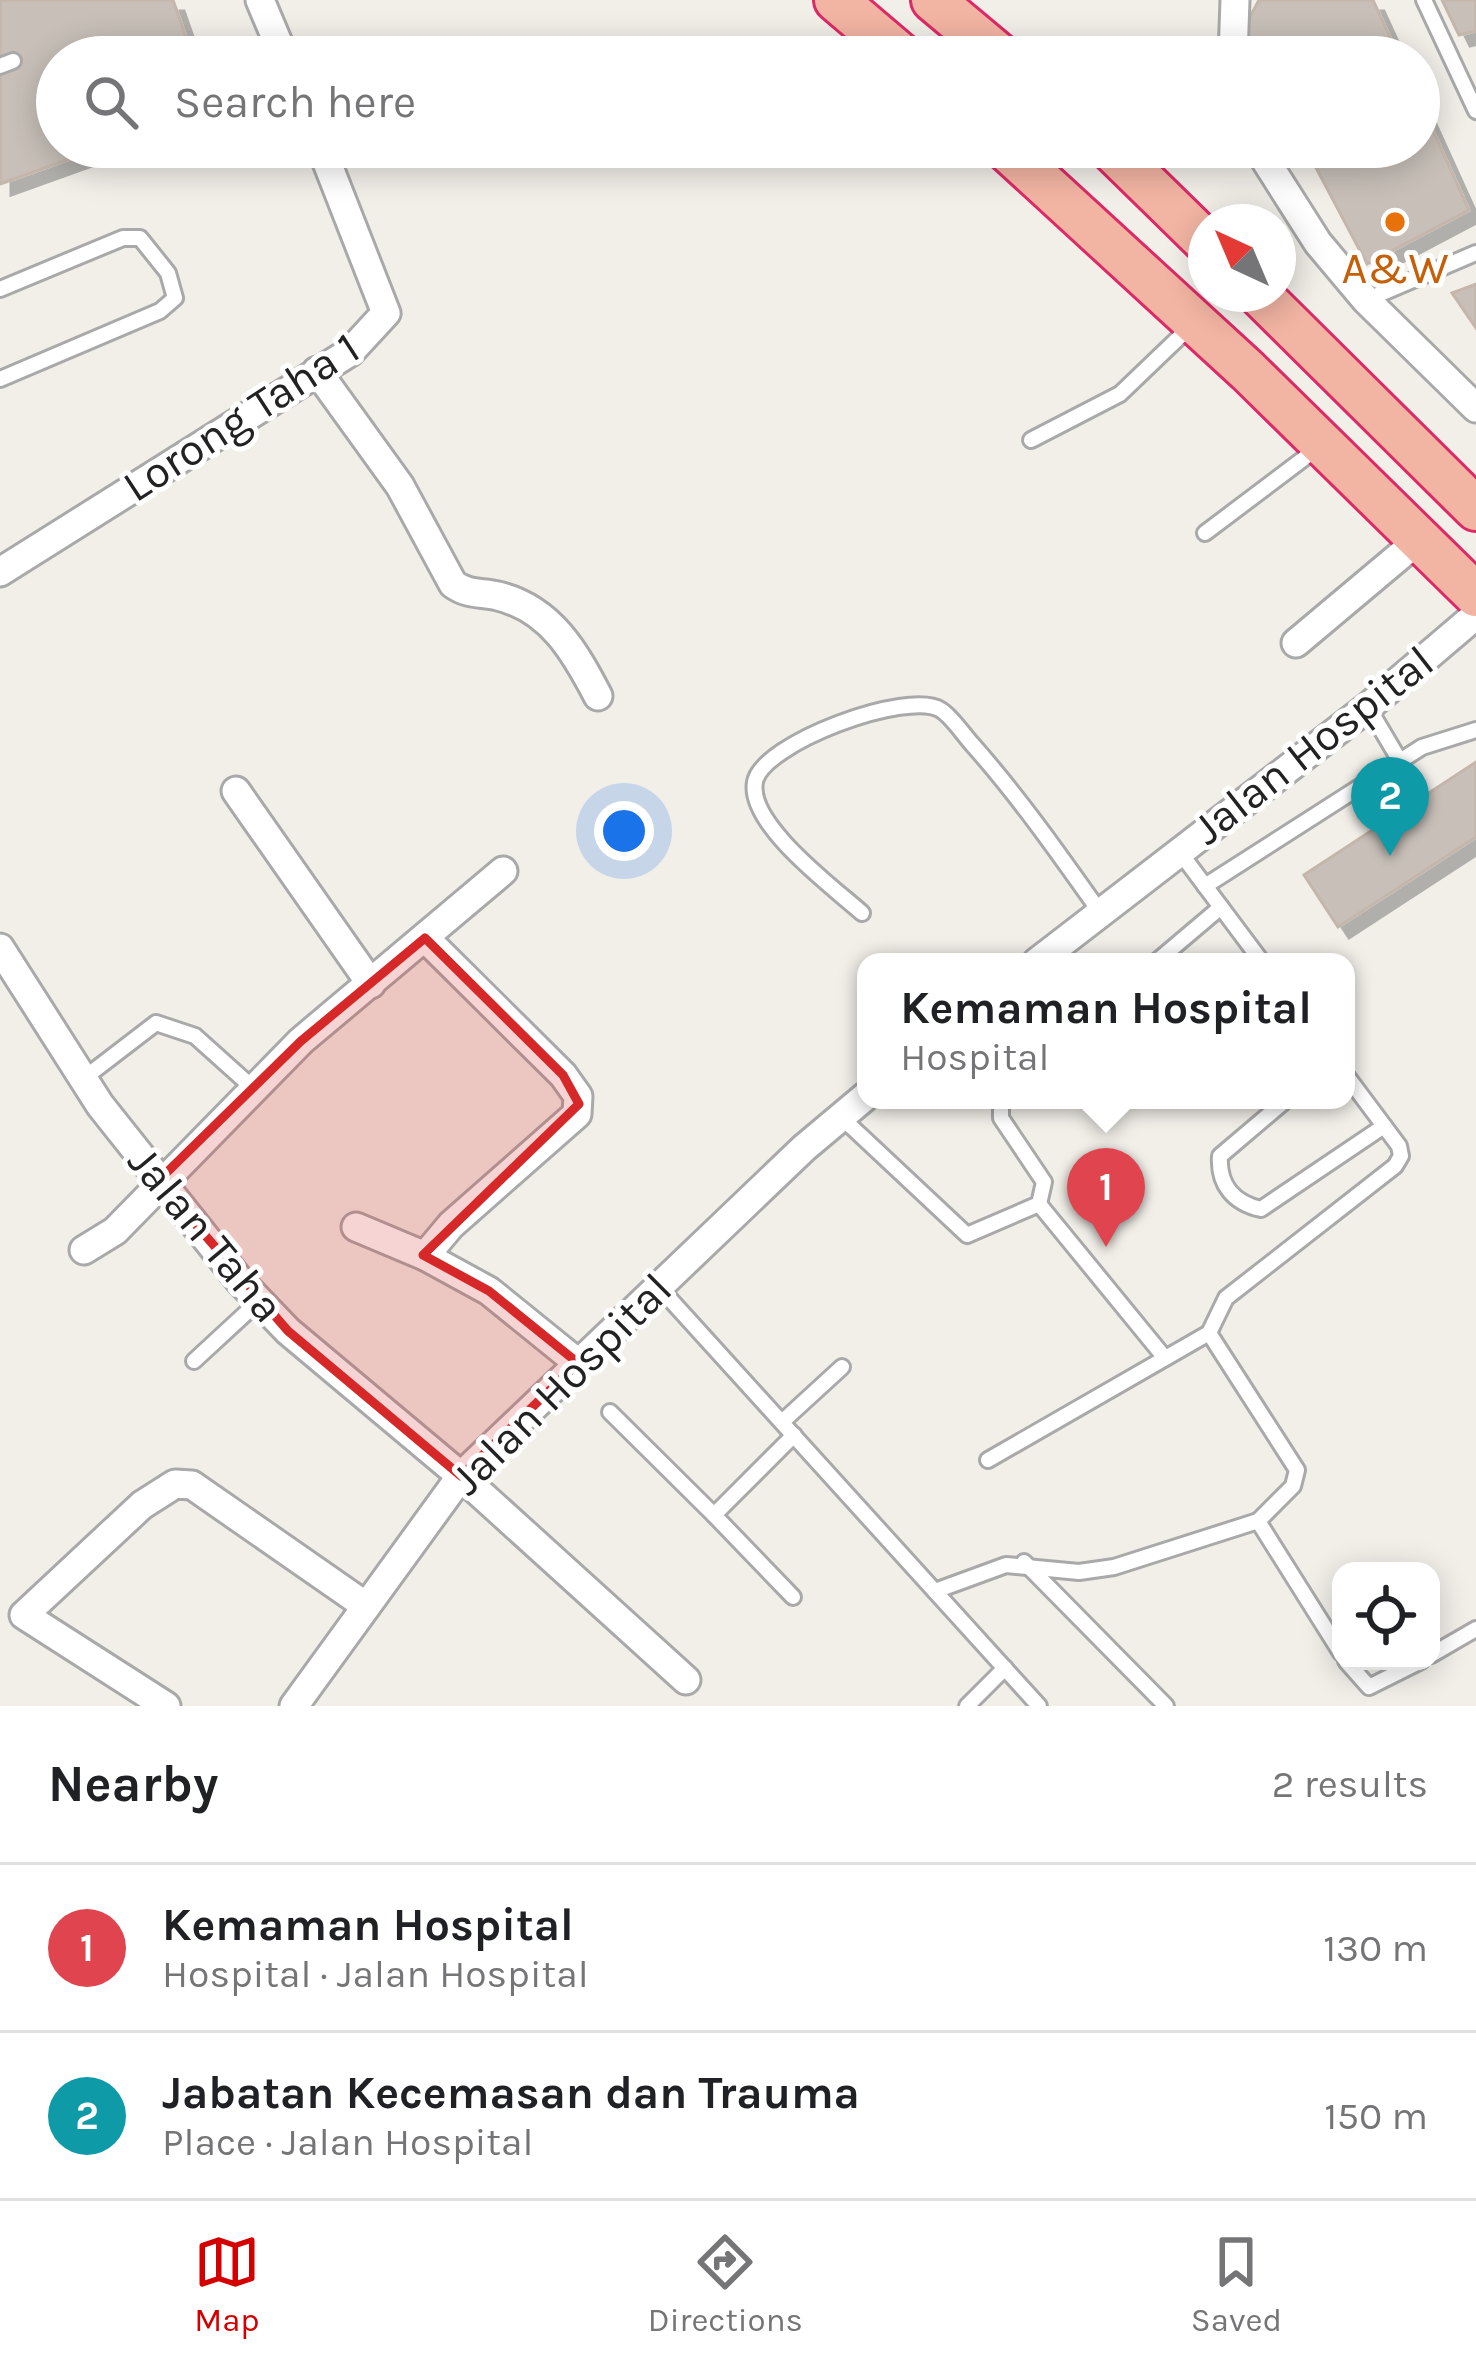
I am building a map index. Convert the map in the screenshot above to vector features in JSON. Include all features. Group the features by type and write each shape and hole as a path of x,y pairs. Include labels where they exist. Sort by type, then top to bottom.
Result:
{"highway":[{"path":"836,0 878,36"},
{"path":"933,0 976,36"},
{"path":"1027,168 1195,322 1476,595"},
{"path":"1137,168 1188,223"},
{"path":"1277,312 1476,509"}],"street":[{"path":"260,0 275,36"},
{"path":"1234,36 1235,0"},
{"name":"Lorong Taha 1","path":"0,572 350,352 386,313 329,168"},
{"path":"1270,168 1318,243 1366,300 1476,408"},
{"path":"317,370 400,486 453,584 464,592 495,595 532,608 574,650 598,696"},
{"path":"1296,643 1421,538"},
{"name":"Jalan Hospital","path":"1048,953 1368,707 1476,615"},
{"path":"236,790 371,983"},
{"path":"84,1250 115,1231 158,1181 253,1088 503,871"},
{"path":"424,1256 451,1225 577,1114 579,1104 562,1075 425,938"},
{"name":"Jalan Taha","path":"0,948 83,1079 158,1181 259,1301 686,1680"},
{"name":"Jalan Hospital","path":"300,1704 461,1476 857,1103"},
{"path":"356,1227 424,1256 489,1292 578,1363"},
{"path":"166,1706 24,1615 160,1491 192,1485 366,1606"}],"lane":[{"path":"1424,0 1469,80 1476,111"},
{"path":"0,289 123,238 140,238 168,273 175,298 160,311 0,379"},
{"path":"1366,300 1476,254"},
{"path":"1031,440 1120,394 1195,322"},
{"path":"1204,532 1323,444"},
{"path":"862,913 784,844 758,804 754,782 761,770 823,728 914,702 941,710 995,770 1100,912"},
{"path":"1368,707 1400,761"},
{"path":"1205,886 1400,761 1476,730"},
{"path":"1179,850 1255,953"},
{"path":"1167,953 1221,907"},
{"path":"83,1079 156,1023 195,1036 253,1088"},
{"path":"988,1460 1210,1333 1226,1298 1395,1166 1399,1146 1355,1087"},
{"path":"1001,1109 1001,1118 1044,1182 1039,1204"},
{"path":"1275,1109 1220,1156 1219,1172 1228,1192 1244,1205 1262,1209 1384,1126"},
{"path":"840,1116 968,1235 1039,1204"},
{"path":"1039,1204 1165,1358"},
{"path":"658,1286 1039,1706"},
{"path":"194,1361 259,1301"},
{"path":"934,1591 1024,1562 1079,1572 1114,1568 1258,1521 1293,1486 1297,1470 1210,1333"},
{"path":"782,1422 842,1367"},
{"path":"610,1412 793,1598"},
{"path":"714,1515 794,1435"},
{"path":"1258,1521 1332,1639"},
{"path":"1024,1562 1166,1706"},
{"path":"1440,1650 1476,1629"},
{"path":"968,1706 1005,1668"},
{"path":"1354,1670 1369,1687 1403,1670"},
{"path":"1139,1706 1153,1692"}],"highlighted area":[{"path":"425,938 563,1075 579,1104 423,1255 489,1291 578,1363 461,1476 288,1331 158,1181 301,1041"}],"building":[{"path":"0,0 173,0 186,36 36,36 36,168 45,168 0,184"},
{"path":"1259,0 1373,0 1389,36 1246,36 1243,30"},
{"path":"1442,0 1476,0 1476,31 1459,35"},
{"path":"1440,146 1469,210 1367,264 1316,168 1440,168"},
{"path":"1476,284 1476,328 1452,293"},
{"path":"1476,762 1476,837 1338,927 1304,875"}],"place":[{"name":"A&W","path":"1395,222"},
{"name":"Jabatan Kecemasan dan Trauma","path":"1390,856"},
{"name":"Kemaman Hospital","path":"1106,1247"}]}
